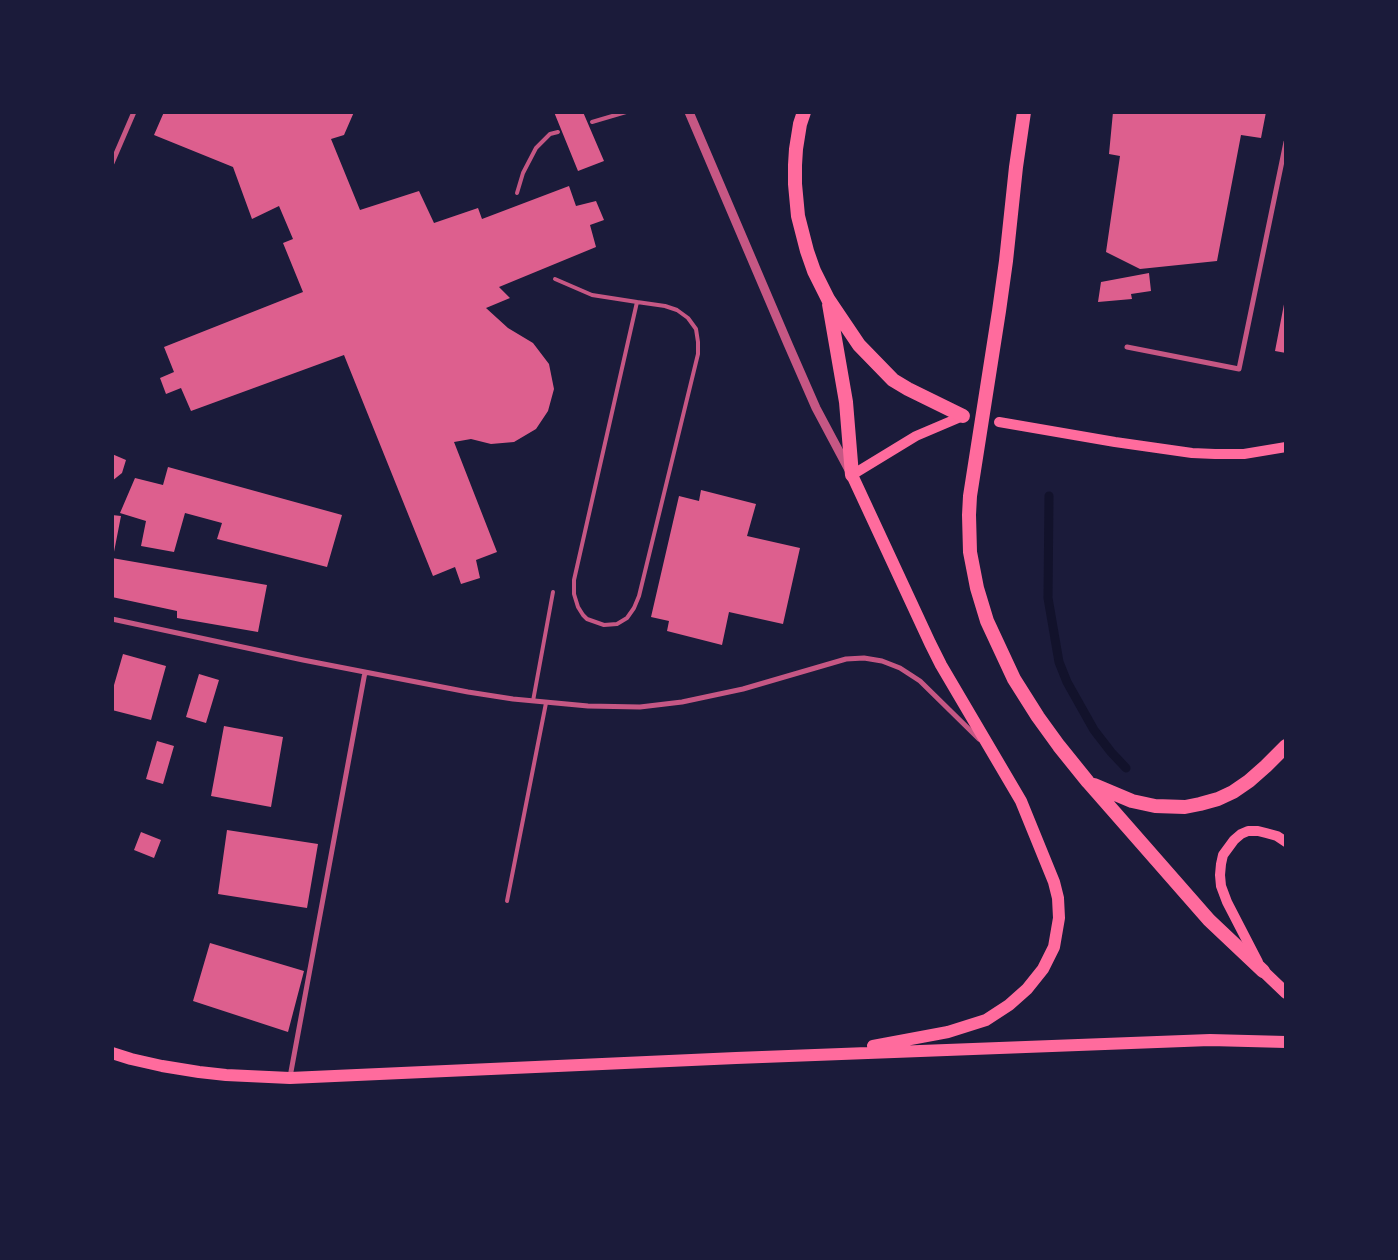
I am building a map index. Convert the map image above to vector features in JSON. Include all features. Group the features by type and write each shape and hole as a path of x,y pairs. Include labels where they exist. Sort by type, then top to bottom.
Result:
{"highway":[{"path":"804,112 800,124 795,166 798,216 814,271 828,299 859,345 893,380 963,416"},
{"path":"1024,112 1006,261 968,515 970,552 977,588 987,621 1014,679 1038,717 1088,782 1209,920 1263,971"},
{"path":"828,299 846,402 852,475"},
{"path":"1088,782 1132,801 1155,806 1185,807 1218,799 1233,792 1249,781 1286,746"}],"main road":[{"path":"805,1055 948,1032 986,1020 1009,1005 1027,989 1043,969 1054,946 1059,918 1058,898 1048,865 1021,800 941,665 852,475 916,436 963,416"},
{"path":"998,422 1106,441 1192,453 1244,454 1286,447"},
{"path":"1286,842 1277,836 1258,831 1248,831 1241,834 1223,855 1220,875 1221,886 1227,902 1263,971 1286,993"},
{"path":"112,1053 162,1066 199,1072 290,1078 805,1055 1210,1040 1286,1042"}],"street":[{"path":"112,163 134,112"},
{"path":"689,112 816,408 852,475"},
{"path":"1127,347 1239,369 1286,142"},
{"path":"112,619 365,672 486,695 546,703 640,707 660,705 743,689 846,659 864,658 882,661 900,668 920,681 996,756"},
{"path":"290,1078 365,672"}],"lane":[{"path":"592,122 626,112"},
{"path":"516,193 523,173 536,148 550,134 558,132"},
{"path":"556,279 592,295 664,306 677,310 688,318 696,330 698,342 698,354 639,596 627,618 617,624 604,625 587,619 583,615 574,594 574,580 637,302"},
{"path":"533,701 553,592"},
{"path":"507,901 546,703"}],"building":[{"path":"164,112 354,112 344,135 331,139 360,210 419,191 434,223 478,208 482,219 569,186 576,206 596,201 604,220 590,225 596,247 499,287 510,298 486,308 508,328 533,343 549,364 554,389 548,411 536,429 514,442 491,444 471,439 454,442 497,552 476,560 480,578 461,584 455,567 433,576 344,355 191,411 181,388 166,394 160,378 174,372 164,347 303,292 283,243 293,239 279,206 252,219 233,167 154,135"},
{"path":"554,112 583,112 604,161 578,171"},
{"path":"1113,112 1266,112 1261,138 1241,135 1217,261 1140,269 1106,252 1120,156 1109,154"},
{"path":"1149,273 1151,291 1131,294 1132,299 1098,302 1101,282"},
{"path":"1286,299 1286,353 1275,351"},
{"path":"112,454 126,460 122,473 112,481"},
{"path":"168,467 342,515 327,567 217,539 222,523 185,513 174,552 141,546 146,521 120,513 135,478 163,485"},
{"path":"701,490 756,504 747,536 800,548 783,624 729,612 722,645 667,631 669,621 651,617 679,496 699,501"},
{"path":"112,515 121,516 113,557 112,557"},
{"path":"112,558 267,585 258,632 177,618 177,611 112,597"},
{"path":"123,654 166,666 151,720 112,710 112,692"},
{"path":"199,674 219,680 206,723 186,717"},
{"path":"224,726 283,737 271,807 211,796"},
{"path":"157,741 174,746 163,784 146,779"},
{"path":"227,830 318,844 307,908 218,894"},
{"path":"141,832 161,840 154,858 134,850"},
{"path":"210,943 304,971 288,1032 193,1001"}],"waterway":[{"path":"1049,496 1048,598 1059,662 1067,682 1094,730 1126,768"}]}
